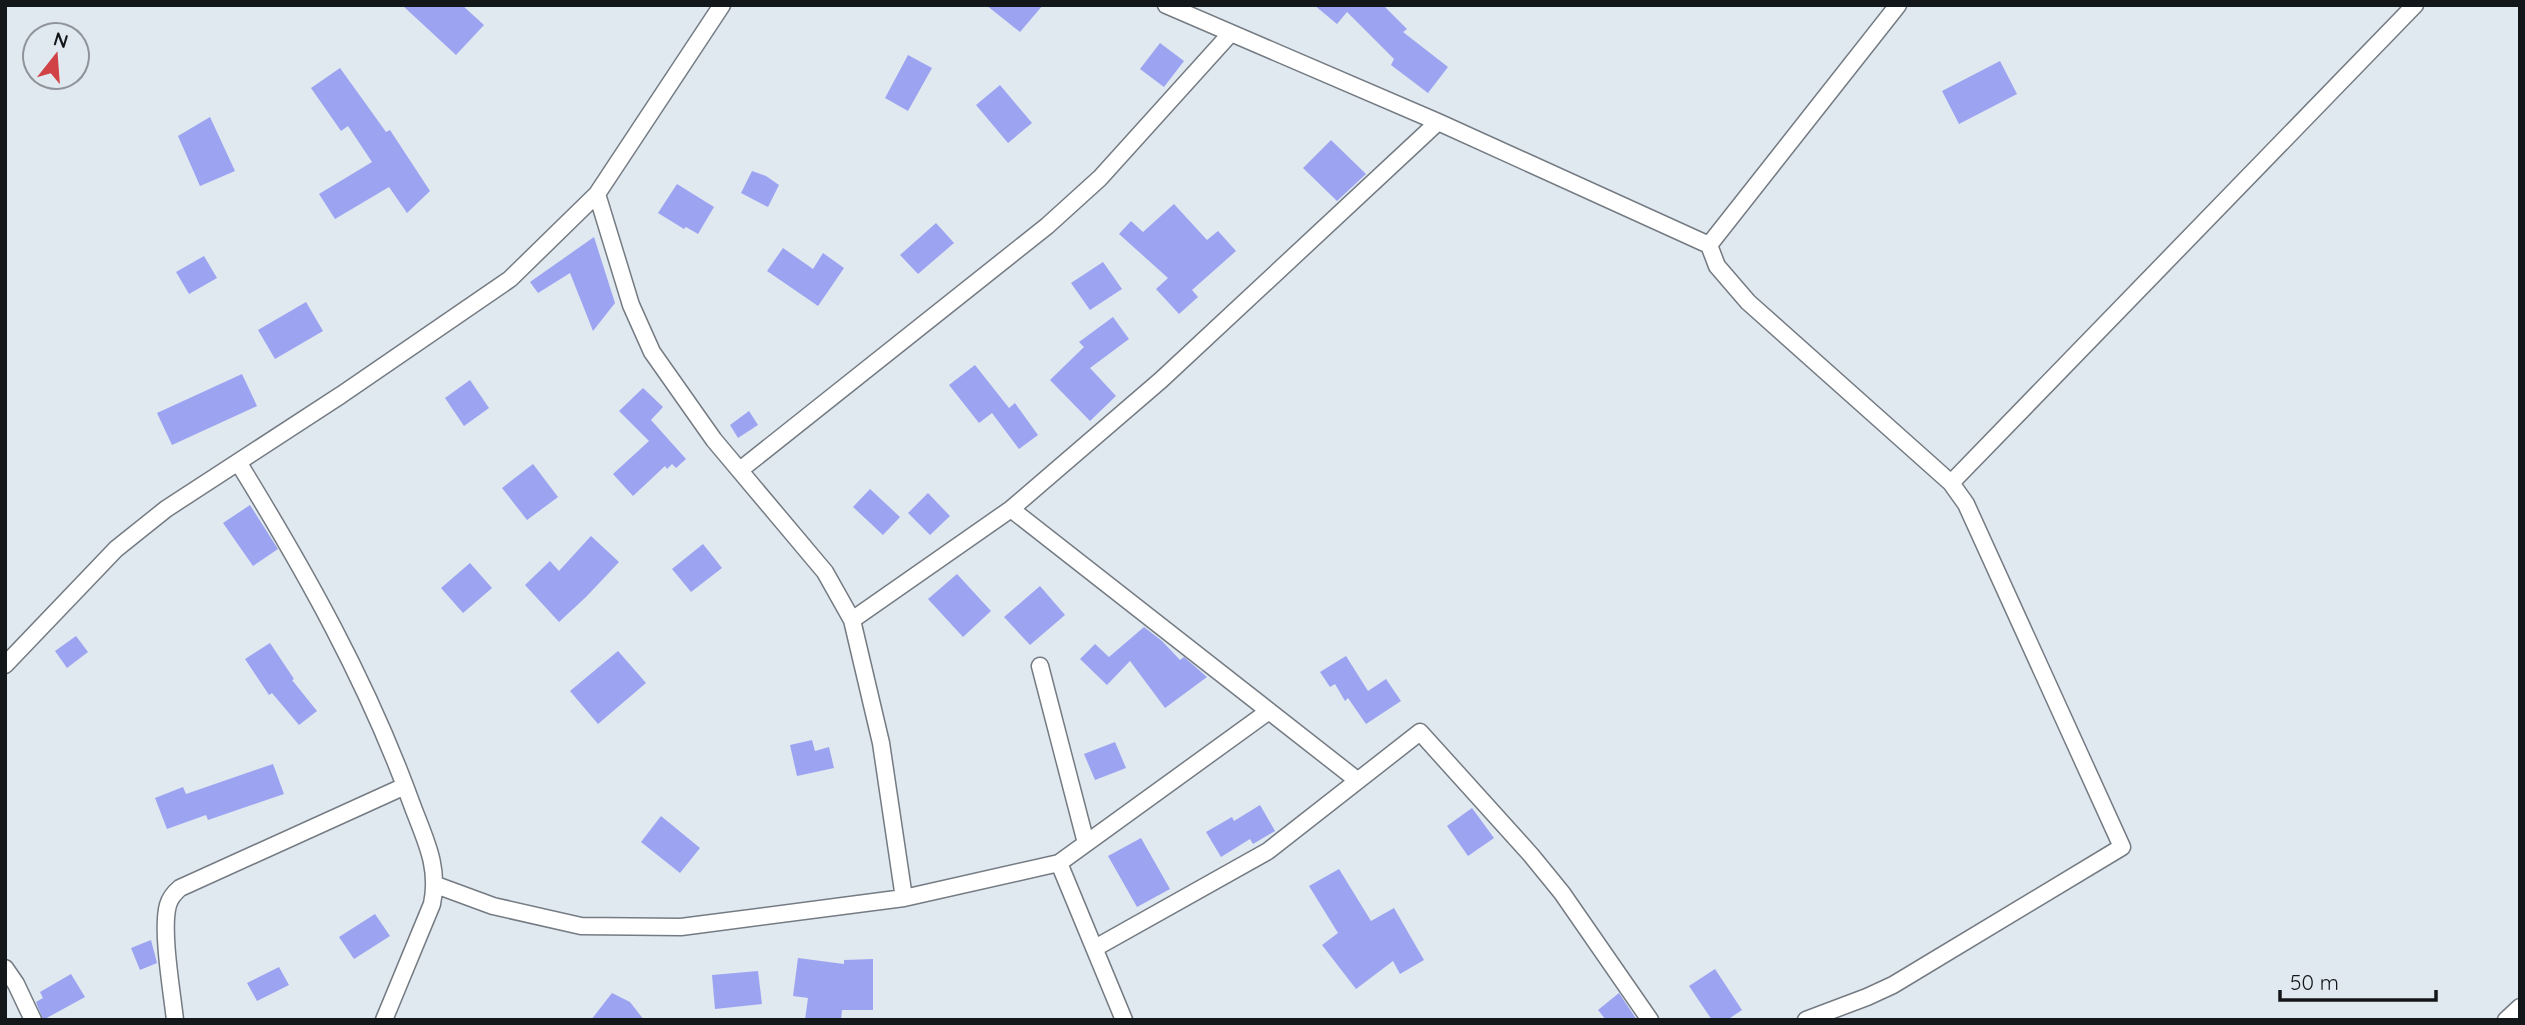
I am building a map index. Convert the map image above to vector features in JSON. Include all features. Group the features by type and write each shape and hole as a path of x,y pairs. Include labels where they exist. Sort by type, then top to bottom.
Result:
{"street":[{"path":"5,665 116,549 166,509 341,395 510,279 597,194 722,5"},
{"path":"1166,5 1438,122 1709,245 1717,266 1748,302 1951,483 1966,504 2122,847 1893,985 1806,1020"},
{"path":"1709,245 1898,5"},
{"path":"1951,483 2415,5"},
{"path":"740,470 1047,226 1100,178 1231,33"},
{"path":"852,620 1011,509 1161,380 1438,122"},
{"path":"597,194 631,306 652,352 714,440 825,572 852,620 881,743 904,898"},
{"path":"238,462 291,548 366,690 435,869 436,885 432,904 384,1020"},
{"path":"1011,509 1357,780"},
{"path":"1040,666 1086,843"},
{"path":"436,885 493,906 581,926 681,927 904,898 1059,863 1269,711"},
{"path":"1095,948 1268,851 1420,732 1546,874 1650,1020"},
{"path":"175,1020 165,922 173,894 180,888 405,786"},
{"path":"1059,863 1125,1020"},
{"path":"5,968 33,1020"},
{"path":"2506,1020 2520,1007"}],"building":[{"path":"402,5 462,5 484,25 456,55"},
{"path":"986,5 1043,5 1020,32"},
{"path":"1314,5 1383,5 1407,29 1403,32 1448,67 1428,93 1391,65 1394,59 1347,12 1337,24"},
{"path":"1160,43 1184,61 1164,87 1140,69"},
{"path":"908,55 932,68 908,111 885,98"},
{"path":"2000,61 2017,94 1959,124 1942,91"},
{"path":"340,68 386,132 390,130 430,191 407,213 389,187 335,219 319,194 372,162 348,126 341,131 311,88"},
{"path":"1000,85 1032,123 1008,143 976,105"},
{"path":"210,117 235,171 200,186 178,136"},
{"path":"1331,140 1366,174 1337,201 1303,168"},
{"path":"752,171 779,185 768,207 741,193"},
{"path":"677,184 714,207 698,234 658,213"},
{"path":"1174,204 1207,240 1218,231 1236,251 1192,290 1198,297 1179,314 1156,289 1168,278 1119,234 1131,221 1143,232"},
{"path":"936,223 954,243 918,274 900,255"},
{"path":"594,237 615,303 593,331 570,273 538,293 530,282"},
{"path":"783,248 813,269 823,253 844,268 818,306 767,271"},
{"path":"204,256 217,278 189,294 176,272"},
{"path":"1103,262 1122,289 1090,310 1071,283"},
{"path":"306,302 323,331 275,359 258,330"},
{"path":"1113,317 1129,339 1090,368 1116,396 1090,421 1050,380 1084,347 1079,342"},
{"path":"975,365 1009,408 1015,403 1038,435 1019,449 992,413 979,423 949,385"},
{"path":"242,374 257,406 172,445 157,413"},
{"path":"470,380 489,408 464,426 445,398"},
{"path":"643,388 663,407 651,420 686,459 676,468 672,464 667,469 665,466 633,496 613,474 649,441 619,411"},
{"path":"749,411 758,425 738,438 730,425"},
{"path":"533,464 558,497 527,520 502,488"},
{"path":"870,489 900,517 883,535 853,507"},
{"path":"928,493 950,516 930,535 908,513"},
{"path":"250,505 278,549 253,566 223,523"},
{"path":"591,536 619,562 559,622 525,585 550,561 559,571"},
{"path":"703,544 722,568 691,592 672,569"},
{"path":"470,563 492,588 463,613 441,588"},
{"path":"957,574 991,611 963,637 928,599"},
{"path":"1040,586 1065,615 1030,645 1004,617"},
{"path":"1144,627 1180,660 1184,657 1207,677 1165,708 1130,661 1107,685 1080,659 1095,644 1109,657"},
{"path":"76,636 88,652 67,668 55,651"},
{"path":"270,643 294,679 292,680 317,711 299,725 272,693 269,695 245,659"},
{"path":"618,651 646,683 598,724 570,691"},
{"path":"1346,656 1368,691 1386,679 1401,701 1366,724 1348,698 1345,701 1335,684 1330,687 1320,672"},
{"path":"812,740 815,751 829,747 834,768 797,776 790,745"},
{"path":"1115,742 1126,768 1095,780 1084,754"},
{"path":"273,764 284,794 208,820 206,815 167,829 155,798 183,787 186,794"},
{"path":"1260,805 1275,831 1253,844 1250,839 1221,857 1206,832 1232,817 1234,821"},
{"path":"1472,808 1494,838 1468,856 1447,826"},
{"path":"661,816 700,848 680,873 641,842"},
{"path":"1141,838 1170,889 1137,907 1108,856"},
{"path":"1339,869 1371,921 1394,908 1424,960 1400,974 1393,961 1356,989 1322,945 1338,933 1309,886"},
{"path":"375,914 390,936 354,959 339,937"},
{"path":"151,940 157,963 140,970 131,948"},
{"path":"798,958 844,964 844,960 873,959 873,1010 842,1010 841,1020 805,1020 808,998 793,996"},
{"path":"279,967 289,985 257,1001 247,983"},
{"path":"1715,969 1742,1010 1727,1020 1712,1020 1689,986"},
{"path":"758,971 762,1004 715,1009 712,975"},
{"path":"71,974 85,997 43,1020 36,1002 43,998 40,992"},
{"path":"612,993 630,1002 644,1020 591,1020"},
{"path":"1619,993 1637,1020 1606,1020 1598,1010"}]}
